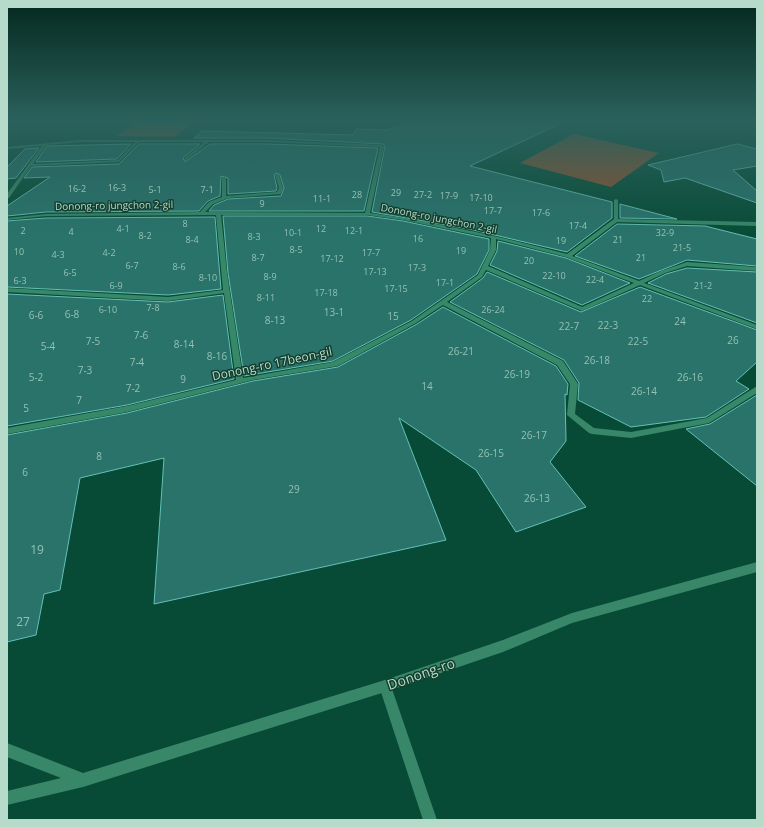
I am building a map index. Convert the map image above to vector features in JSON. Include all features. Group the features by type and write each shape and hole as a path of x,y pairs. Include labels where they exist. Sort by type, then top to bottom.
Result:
{"street":[{"path":"7,197 34,161"},
{"path":"31,165 119,161"},
{"path":"367,214 379,161"},
{"path":"202,213 211,203 224,199 279,193 281,188 278,175"},
{"path":"224,178 224,199"},
{"path":"616,200 616,220"},
{"name":"Donong-ro jungchon 2-gil","path":"7,219 54,215 202,213 367,214 439,225 568,256 641,282 757,327"},
{"path":"218,213 240,382"},
{"path":"568,256 616,220 757,224"},
{"name":"Donong-ro 17beon-gil","path":"7,431 127,408 240,382 335,364 414,322 480,276 493,250 494,237"},
{"path":"485,267 582,309 663,272 687,264 757,268"},
{"path":"7,290 168,299 227,291"},
{"path":"442,302 560,363 574,384 571,415 592,431 631,435 709,420 757,389"},
{"name":"Donong-ro","path":"7,798 83,780 385,686 502,646 572,618 757,567"},
{"path":"385,686 430,820"},
{"path":"7,750 83,780"}],"shaded area":[{"path":"524,161 648,161 611,187 520,163"}],"building":[{"path":"13,161 29,161 16,178 7,179 7,167"},
{"path":"37,161 74,161 36,162"},
{"path":"122,161 184,161 185,162 187,161 375,161 364,211 209,211 214,205 228,199 281,196 284,188 280,175 276,173 274,175 277,188 276,191 228,194 228,178 221,176 220,196 208,201 199,211 46,212 7,216 7,206 50,177 24,178 32,167 119,164"},
{"path":"382,161 482,161 470,166 612,202 612,218 567,252 469,229 372,212"},
{"path":"667,161 757,161 757,166 733,170 757,191 757,203 685,178 664,182 661,170 648,165"},
{"path":"620,204 677,219 620,218"},
{"path":"223,216 367,216 403,221 489,239 489,250 477,274 411,320 333,361 244,376 228,273"},
{"path":"215,217 221,289 168,295 7,287 7,221 46,218"},
{"path":"617,224 705,226 757,239 757,266 687,260 639,279 575,256"},
{"path":"498,241 566,258 630,283 582,305 490,265 497,251"},
{"path":"687,268 757,272 757,323 648,283 666,274"},
{"path":"487,272 581,312 640,287 757,330 757,362 736,381 749,389 706,417 631,427 578,400 579,383 564,360 450,302 483,278"},
{"path":"7,294 168,302 223,295 234,379 127,405 7,426"},
{"path":"443,307 556,366 568,384 567,395 565,394 566,441 550,462 586,507 516,532 476,470 399,418 446,540 154,604 164,458 80,478 60,590 44,594 36,635 7,642 7,435 127,413 253,381 338,367 417,324"},
{"path":"757,395 757,486 686,429 710,424"}]}
